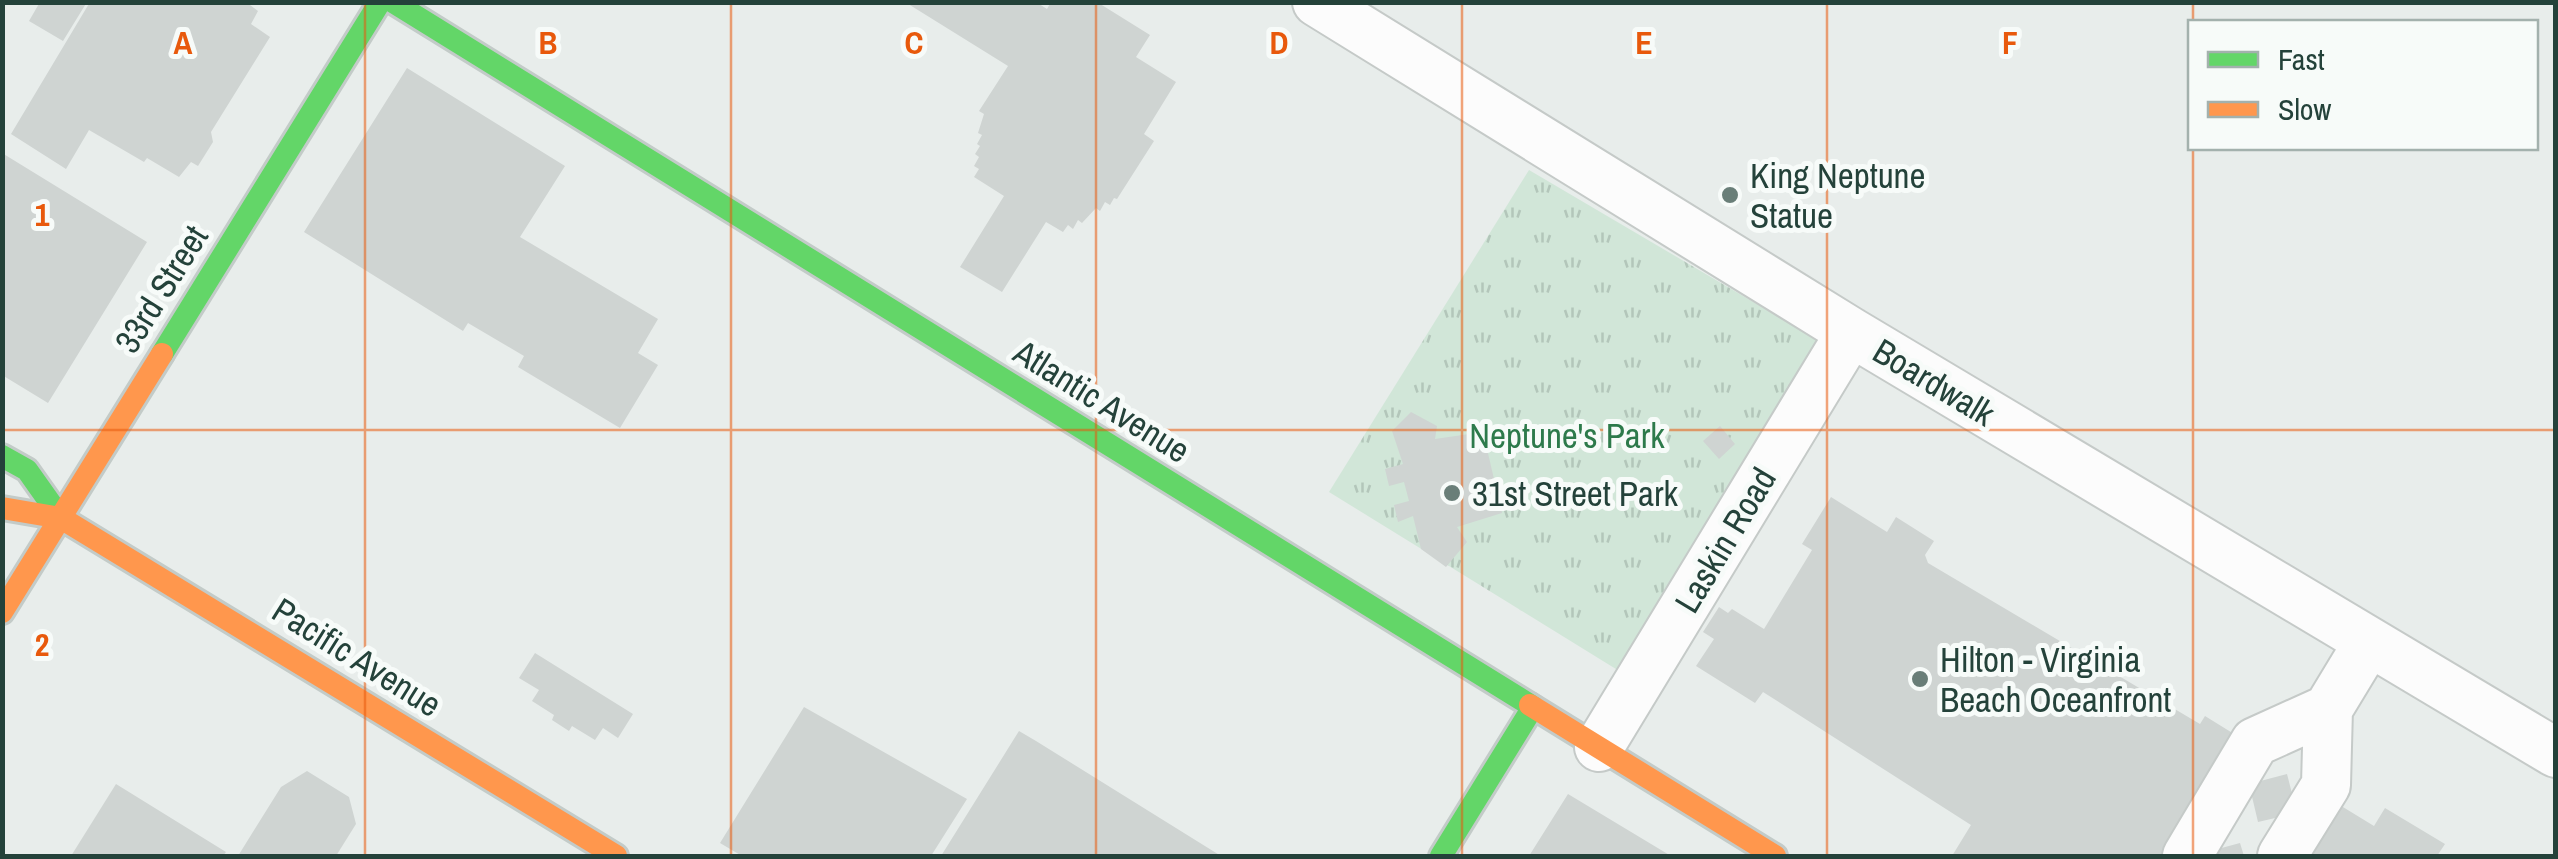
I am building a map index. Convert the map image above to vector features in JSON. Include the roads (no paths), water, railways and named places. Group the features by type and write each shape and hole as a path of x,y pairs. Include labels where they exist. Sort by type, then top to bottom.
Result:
{"main road":[{"name":"33rd Street","path":"2,612 380,2"},
{"name":"Atlantic Avenue","path":"393,2 1776,856"},
{"name":"Pacific Avenue","path":"2,456 26,470 62,518 616,856"},
{"name":"Pacific Avenue","path":"2,508 62,518"},
{"path":"1441,856 1533,707"}],"street":[{"name":"Boardwalk","path":"1317,2 1851,332 2556,753"},
{"name":"Laskin Road","path":"1599,748 1851,332"},
{"path":"2282,856 2326,786 2328,709 2368,643"},
{"path":"2187,856 2255,742 2328,709"}],"place":[{"name":"King Neptune Statue","path":"1730,195"},
{"name":"31st Street Park","path":"1452,493"},
{"name":"Hilton - Virginia Beach Oceanfront","path":"1920,679"}],"park label":[{"name":"Neptune's Park","path":"1567,435"}]}
